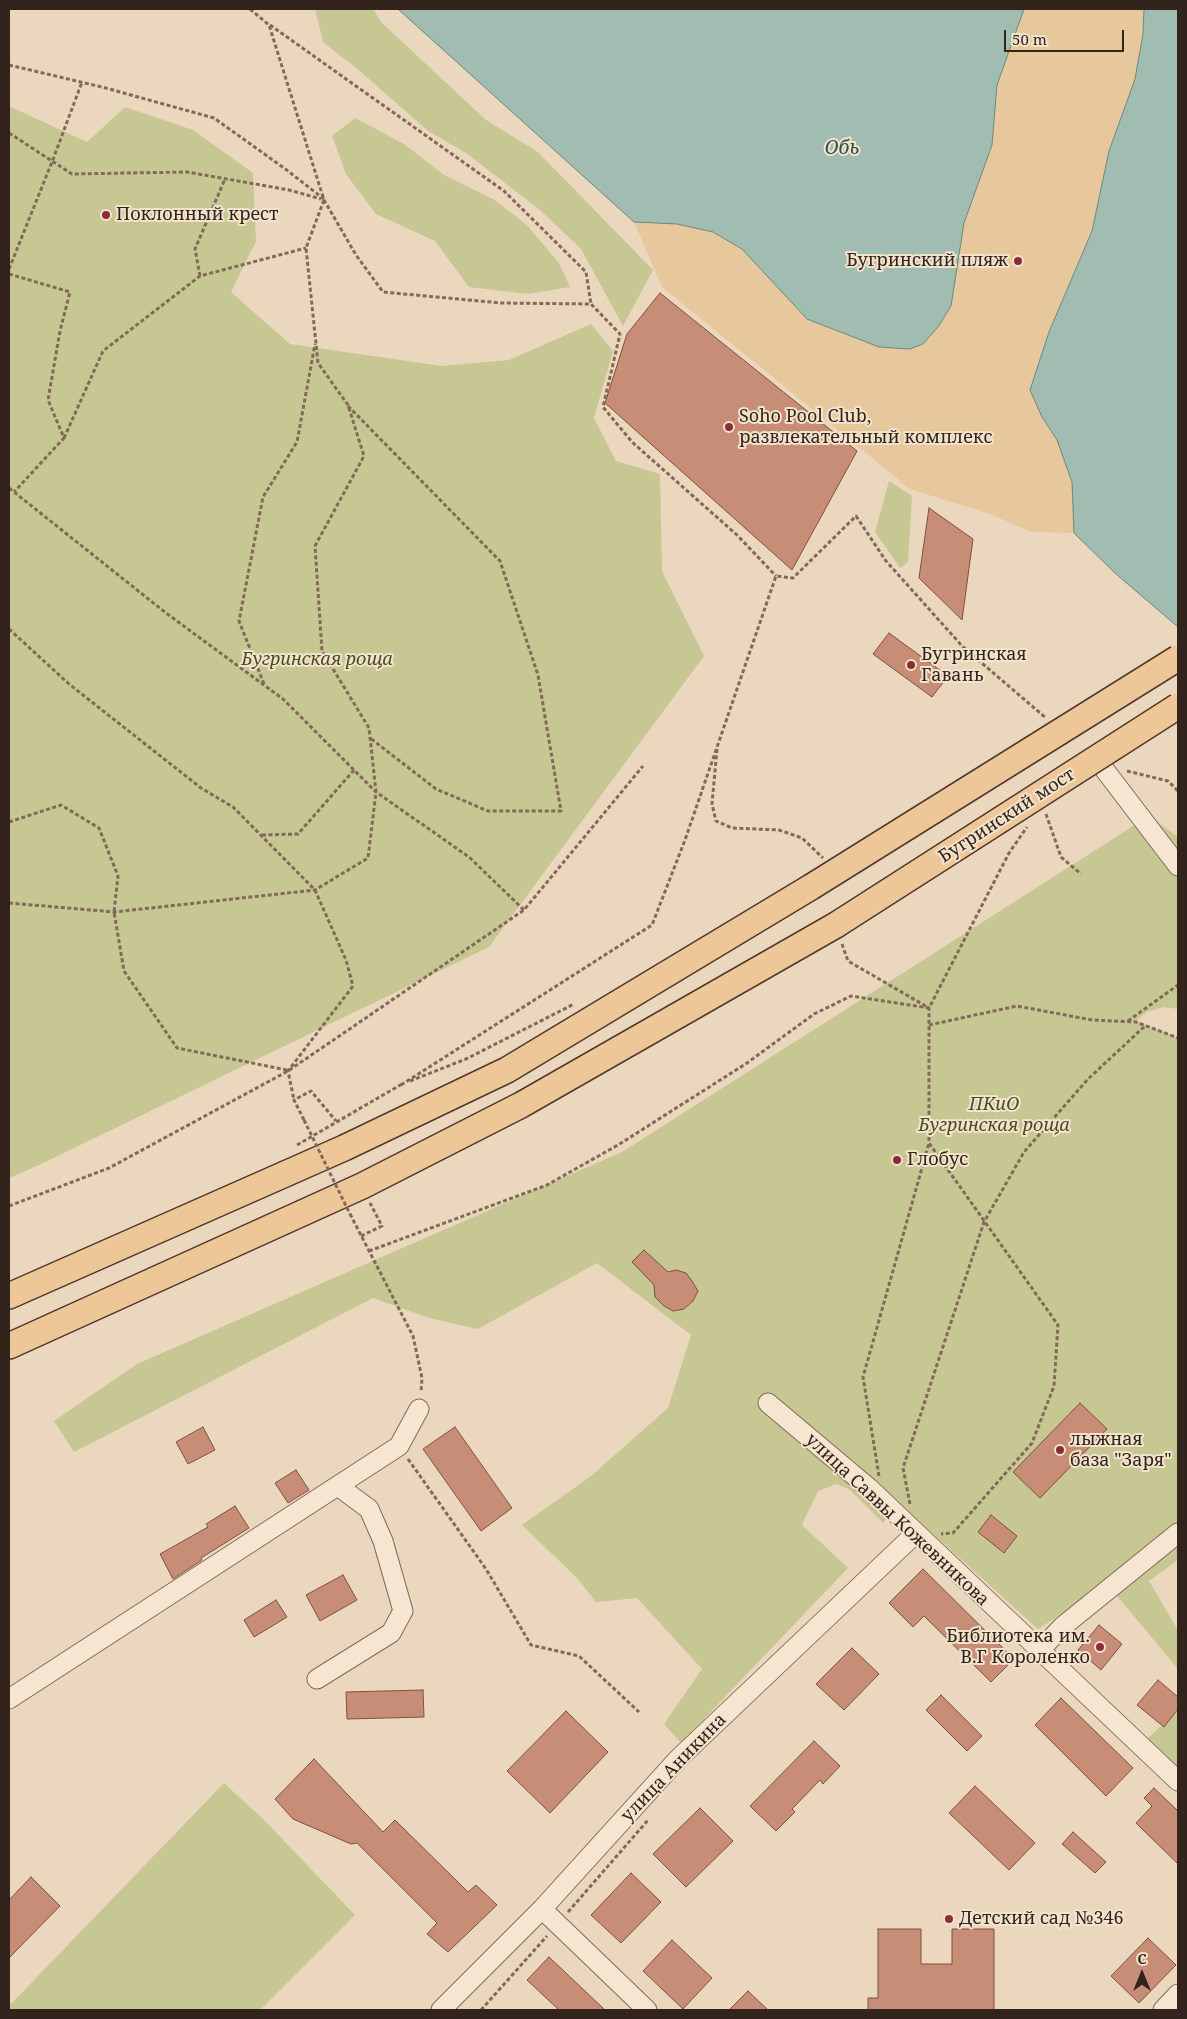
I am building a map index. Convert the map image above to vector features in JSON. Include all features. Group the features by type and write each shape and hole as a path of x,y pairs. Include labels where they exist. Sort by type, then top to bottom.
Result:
{"main road":[{"path":"9,1296 344,1148 507,1070 811,887 1178,658"},
{"name":"Бугринский мост","path":"9,1346 362,1186 521,1105 836,925 1178,706"}],"street":[{"path":"1101,765 1178,866"},
{"name":"улица Саввы Кожевникова","path":"768,1403 869,1488 1038,1651 1178,1781"},
{"path":"9,1699 399,1446 419,1409"},
{"path":"317,1679 391,1633 403,1611 383,1541 369,1510 338,1486"},
{"path":"1038,1651 1062,1626 1178,1533"},
{"name":"улица Аникина","path":"441,2010 542,1909 678,1759 915,1534"},
{"path":"542,1909 647,2010"},
{"path":"1163,2010 1178,1994"}],"path":[{"path":"250,9 269,25 504,191 586,272 591,304 620,334 603,407 632,442 737,535 776,576 793,578 856,516 886,560 963,647 1050,722"},
{"path":"269,25 324,200 356,254 383,292 501,303 591,304"},
{"path":"9,65 82,82 214,118 284,168 324,200"},
{"path":"9,269 82,82"},
{"path":"9,133 72,174 187,172 289,190 324,200"},
{"path":"200,276 195,249 225,179"},
{"path":"324,200 306,248 318,363 348,405 500,561 538,675 561,811 488,811 436,789 370,738"},
{"path":"14,492 64,438 103,351 200,276 306,248"},
{"path":"9,274 70,292 60,331 48,400 64,438"},
{"path":"264,684 239,621 264,497 297,442 316,340"},
{"path":"9,903 114,912 315,890 368,858 376,792 369,728 322,651 315,546 364,456 348,405"},
{"path":"9,488 166,613 283,699 376,792 469,857 524,910"},
{"path":"296,1146 336,1121 401,1085 652,925 684,840 776,576"},
{"path":"9,629 68,684 201,788 233,807 315,890 346,960 353,986 288,1070 294,1100 360,1236 413,1336 422,1378 419,1409"},
{"path":"717,742 712,804 716,822 732,828 779,830 802,838 828,864"},
{"path":"1101,765 1168,781 1178,791"},
{"path":"9,1206 109,1168 288,1070 524,910 643,766"},
{"path":"261,835 298,834 354,770"},
{"path":"9,822 61,805 99,828 118,876 114,912 124,971 178,1048 288,1070"},
{"path":"1046,813 1061,857 1081,874"},
{"path":"869,1488 880,1474 863,1377 929,1143 929,1008 1009,853"},
{"path":"836,925 848,961 929,1008"},
{"path":"1128,1021 1178,985"},
{"path":"369,1251 547,1185 618,1145 747,1063 814,1014 851,996 929,1008"},
{"path":"401,1085 466,1059 578,1002"},
{"path":"929,1025 1017,1006 1092,1020 1128,1021 1146,1025 1178,1038"},
{"path":"929,1143 984,1222 1058,1325 1054,1386 1032,1443 953,1534 915,1534 903,1468 984,1222 1024,1152 1088,1078 1146,1025"},
{"path":"294,1100 311,1091 336,1121"},
{"path":"360,1236 382,1226 362,1186"},
{"path":"399,1446 486,1569 531,1645 579,1656 639,1712"},
{"path":"482,2010 655,1812"}],"green space":[{"path":"315,9 373,9 381,22 486,120 538,152 653,270 623,326 581,249 540,210 466,153 428,131 361,72 323,42"},
{"name":"Бугринская роща","path":"9,106 87,142 125,107 193,130 253,173 256,241 231,292 290,344 442,366 509,360 591,324 613,351 594,418 616,461 660,474 662,571 704,656 489,947 9,1178"},
{"path":"355,118 404,144 444,175 493,199 527,225 559,263 570,287 528,294 469,287 435,241 376,214 346,174 332,136"},
{"path":"889,481 912,496 908,562 900,568 875,532"},
{"name":"ПКиО Бугринская роща","path":"1149,816 1178,837 1178,1009 1164,1007 1147,1012 1136,1021 1178,1038 1178,1540 1038,1629 900,1504 883,1523 850,1490 837,1484 818,1491 802,1525 848,1568 681,1743 664,1724 702,1669 637,1598 596,1602 578,1579 522,1525 591,1476 668,1408 691,1335 597,1263 478,1329 429,1318 373,1298 74,1452 54,1421 137,1364 622,1152"},
{"path":"1178,1546 1178,1560 1149,1581 1178,1630 1178,1669 1112,1590"},
{"path":"1178,1711 1178,1770 1147,1739"},
{"path":"224,1783 263,1819 355,1915 260,2010 9,2010 9,2006"}],"sand":[{"name":"Бугринский пляж","path":"1024,9 1144,9 1143,34 1135,79 1109,151 1092,231 1049,332 1042,417 1057,440 1072,482 1074,533 1032,532 990,514 910,489 662,287 634,222 677,224 713,232 742,249 807,319 879,347 910,349 923,345 938,327 964,223 992,145 997,85"}],"water":[{"name":"Обь","path":"398,9 1024,9 997,85 992,145 964,223 951,306 938,327 923,344 910,349 879,347 807,319 742,249 713,232 677,224 634,222"},
{"path":"1144,9 1178,9 1178,627 1116,574 1074,533 1072,482 1057,440 1042,417 1030,390 1049,332 1092,231 1109,151 1135,79 1143,34"}],"building":[{"name":"Soho Pool Club, развлекательный комплекс","path":"660,293 857,451 792,570 605,403 627,334"},
{"path":"929,508 973,539 962,620 919,578"},
{"name":"Бугринская Гавань","path":"889,633 948,676 932,697 873,654"},
{"path":"644,1250 668,1272 676,1270 686,1273 692,1281 698,1291 693,1301 684,1309 673,1311 664,1306 655,1297 654,1285 632,1262"},
{"name":"лыжная база \"Заря\"","path":"1080,1403 1107,1429 1040,1498 1013,1472"},
{"path":"203,1427 215,1450 188,1464 176,1442"},
{"path":"455,1427 512,1508 481,1531 423,1449"},
{"path":"296,1470 309,1490 288,1503 275,1483"},
{"path":"235,1506 249,1528 201,1558 202,1560 173,1579 160,1554 208,1527 206,1524"},
{"path":"991,1515 1017,1536 1004,1553 978,1532"},
{"path":"923,1569 1014,1659 991,1682 924,1616 913,1627 889,1603"},
{"path":"343,1575 357,1600 320,1621 306,1595"},
{"path":"276,1600 287,1617 254,1637 244,1620"},
{"name":"Библиотека им. В.Г Короленко","path":"1099,1625 1122,1644 1101,1670 1078,1650"},
{"path":"852,1648 879,1674 844,1710 816,1684"},
{"path":"1158,1680 1178,1697 1178,1709 1164,1727 1137,1705"},
{"path":"423,1690 424,1717 347,1719 346,1692"},
{"path":"941,1695 982,1736 967,1751 926,1710"},
{"path":"1061,1698 1133,1768 1106,1796 1035,1725"},
{"path":"566,1711 608,1752 550,1813 507,1771"},
{"path":"814,1741 840,1766 823,1784 820,1780 792,1809 795,1812 776,1831 750,1806"},
{"path":"314,1759 383,1832 395,1820 468,1892 476,1885 497,1905 448,1952 427,1934 437,1923 357,1843 351,1844 293,1819 275,1799"},
{"path":"975,1786 1035,1843 1009,1870 949,1813"},
{"path":"1154,1788 1178,1811 1178,1864 1136,1823 1152,1806 1144,1798"},
{"path":"700,1808 733,1841 686,1887 653,1854"},
{"path":"1073,1832 1106,1862 1095,1873 1062,1844"},
{"path":"631,1873 661,1902 621,1943 591,1915"},
{"path":"31,1877 60,1906 9,1958 9,1900"},
{"path":"878,1929 921,1929 921,1964 952,1964 952,1929 994,1929 994,2010 868,2010 868,1998 878,1998"},
{"path":"1148,1938 1176,1965 1139,2003 1111,1976"},
{"path":"672,1940 712,1978 683,2009 643,1971"},
{"path":"549,1957 605,2010 559,2010 527,1980"},
{"path":"748,1991 768,2010 729,2010"}],"place":[{"name":"Поклонный крест","path":"106,215"},
{"name":"Бугринский пляж","path":"1018,261"},
{"name":"Soho Pool Club, развлекательный комплекс","path":"729,427"},
{"name":"Бугринская Гавань","path":"911,665"},
{"name":"Глобус","path":"897,1160"},
{"name":"лыжная база \"Заря\"","path":"1060,1450"},
{"name":"Библиотека им. В.Г Короленко","path":"1100,1647"},
{"name":"Детский сад №346","path":"949,1919"}]}
